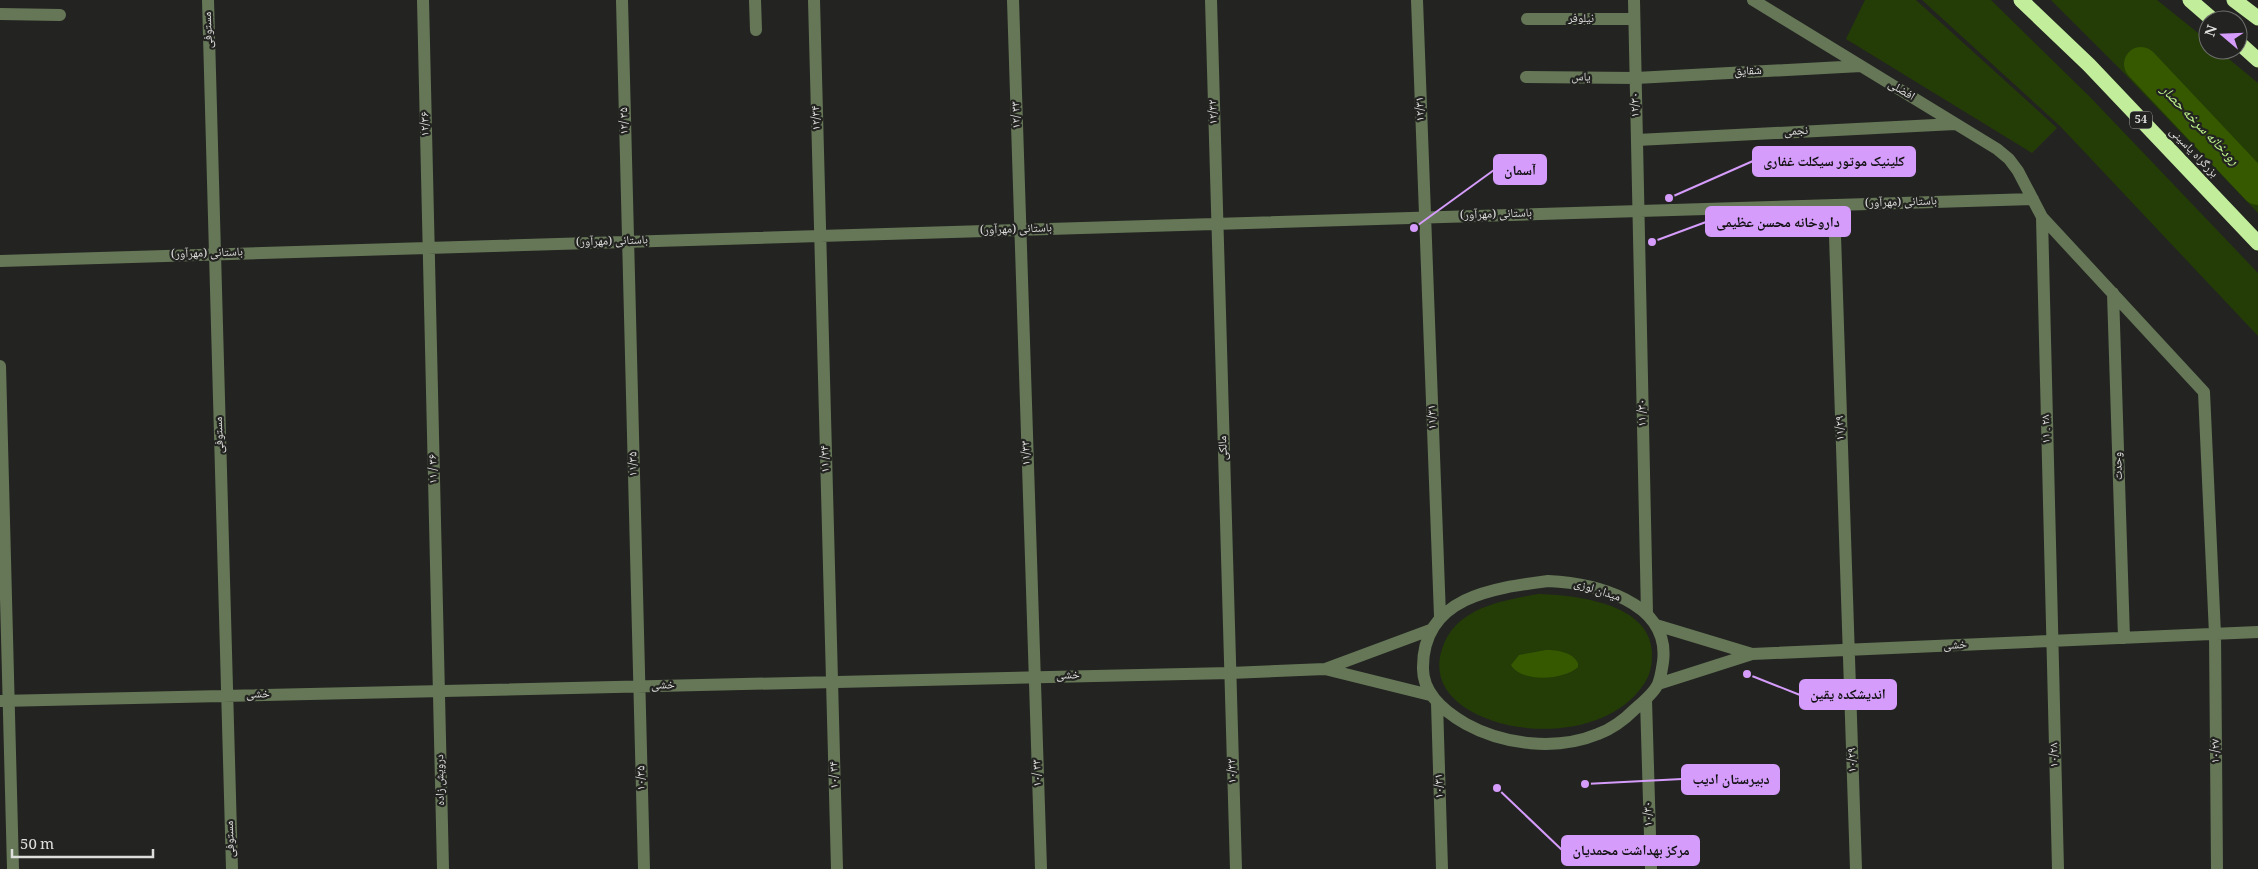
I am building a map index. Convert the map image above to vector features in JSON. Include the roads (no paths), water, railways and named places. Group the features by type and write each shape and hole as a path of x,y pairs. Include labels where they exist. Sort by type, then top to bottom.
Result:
{"highway":[{"name":"بزرگراه یاسینی","path":"2021,0 2089,65 2258,243"},
{"path":"2190,0 2202,10"},
{"path":"2234,0 2258,18"},
{"path":"2248,51 2258,60"}],"street":[{"name":"مستوفی","path":"208,0 232,869"},
{"name":"۱۲/۳۶","path":"423,0 429,248"},
{"name":"۱۲/ ۳۵","path":"622,0 628,242"},
{"path":"755,0 756,30"},
{"name":"۱۲/۳۴","path":"814,0 820,236"},
{"name":"۱۲/ ۳۳","path":"1013,0 1020,230"},
{"name":"۱۲/۳۲","path":"1211,0 1218,224"},
{"name":"۱۲/۳۱","path":"1418,0 1426,217"},
{"name":"۱۲/۳۰","path":"1634,0 1639,211"},
{"name":"افضلی","path":"1753,0 2009,159 2018,171 2042,217"},
{"path":"0,14 60,15"},
{"name":"نیلوفر","path":"1527,19 1634,19"},
{"name":"شقایق","path":"1636,78 1861,66"},
{"name":"یاس","path":"1526,77 1636,78"},
{"name":"نجمی","path":"1637,140 1955,124"},
{"name":"باستانی (مهرآور)","path":"0,260 2033,199"},
{"name":"۱۱/۲۹","path":"1834,205 1849,651"},
{"name":"۱۱ /۳۰","path":"1639,211 1647,614"},
{"name":"۱۱/۳۱","path":"1426,217 1440,616"},
{"path":"2042,217 2113,293"},
{"name":"۱۱ . ۲۸","path":"2042,217 2052,642"},
{"name":"مالکی","path":"1218,224 1230,673"},
{"name":"۱۱/۳۳","path":"1020,230 1035,677"},
{"name":"۱۱ /۳۴","path":"820,236 832,682"},
{"name":"۱۱/۳۵","path":"628,242 640,686"},
{"name":"۱۱ / ۳۶","path":"429,248 439,691"},
{"name":"۱۰/۲۷","path":"2113,293 2204,392 2215,634 2217,869"},
{"name":"وحدت","path":"2113,293 2124,638"},
{"path":"0,366 4,700 13,869"},
{"name":"میدان لوزی","path":"1548,581 1571,582 1612,593 1630,602 1647,614 1656,625 1664,653 1658,684 1646,700 1628,716 1598,734 1561,742 1534,743 1500,738 1478,730 1463,722 1434,699 1422,668 1430,630 1440,616 1457,604 1490,590 1548,581"},
{"name":"خشی","path":"1656,625 1752,654 2258,632"},
{"name":"خشی","path":"1325,669 1430,630"},
{"name":"۱۰/۲۸","path":"2052,642 2058,869"},
{"name":"۱۰/۲۹","path":"1849,651 1856,869"},
{"path":"1658,684 1752,654"},
{"name":"خشی","path":"4,700 1230,673 1325,669 1434,699"},
{"name":"۱۰/۳۲","path":"1230,673 1236,869"},
{"name":"۱۰/ ۳۳","path":"1035,677 1041,869"},
{"name":"۱۰/ ۳۴","path":"832,682 837,869"},
{"name":"۱۰/۳۵","path":"640,686 644,869"},
{"name":"درویش زاده","path":"439,691 444,869"},
{"name":"۱۰/۳۱","path":"1434,699 1442,869"},
{"name":"۱۰/۳۰","path":"1646,700 1651,869"}],"waterway":[{"name":"رودخانه سرخه حصار","path":"2141,64 2258,188"}],"place":[{"name":"کلینیک موتور سیکلت غفاری","path":"1669,198"},
{"name":"آسمان","path":"1414,228"},
{"name":"داروخانه محسن عظیمی","path":"1652,242"},
{"name":"اندیشکده یقین","path":"1747,674"},
{"name":"دبیرستان ادیب","path":"1585,784"},
{"name":"مرکز بهداشت محمدیان","path":"1497,788"}]}
